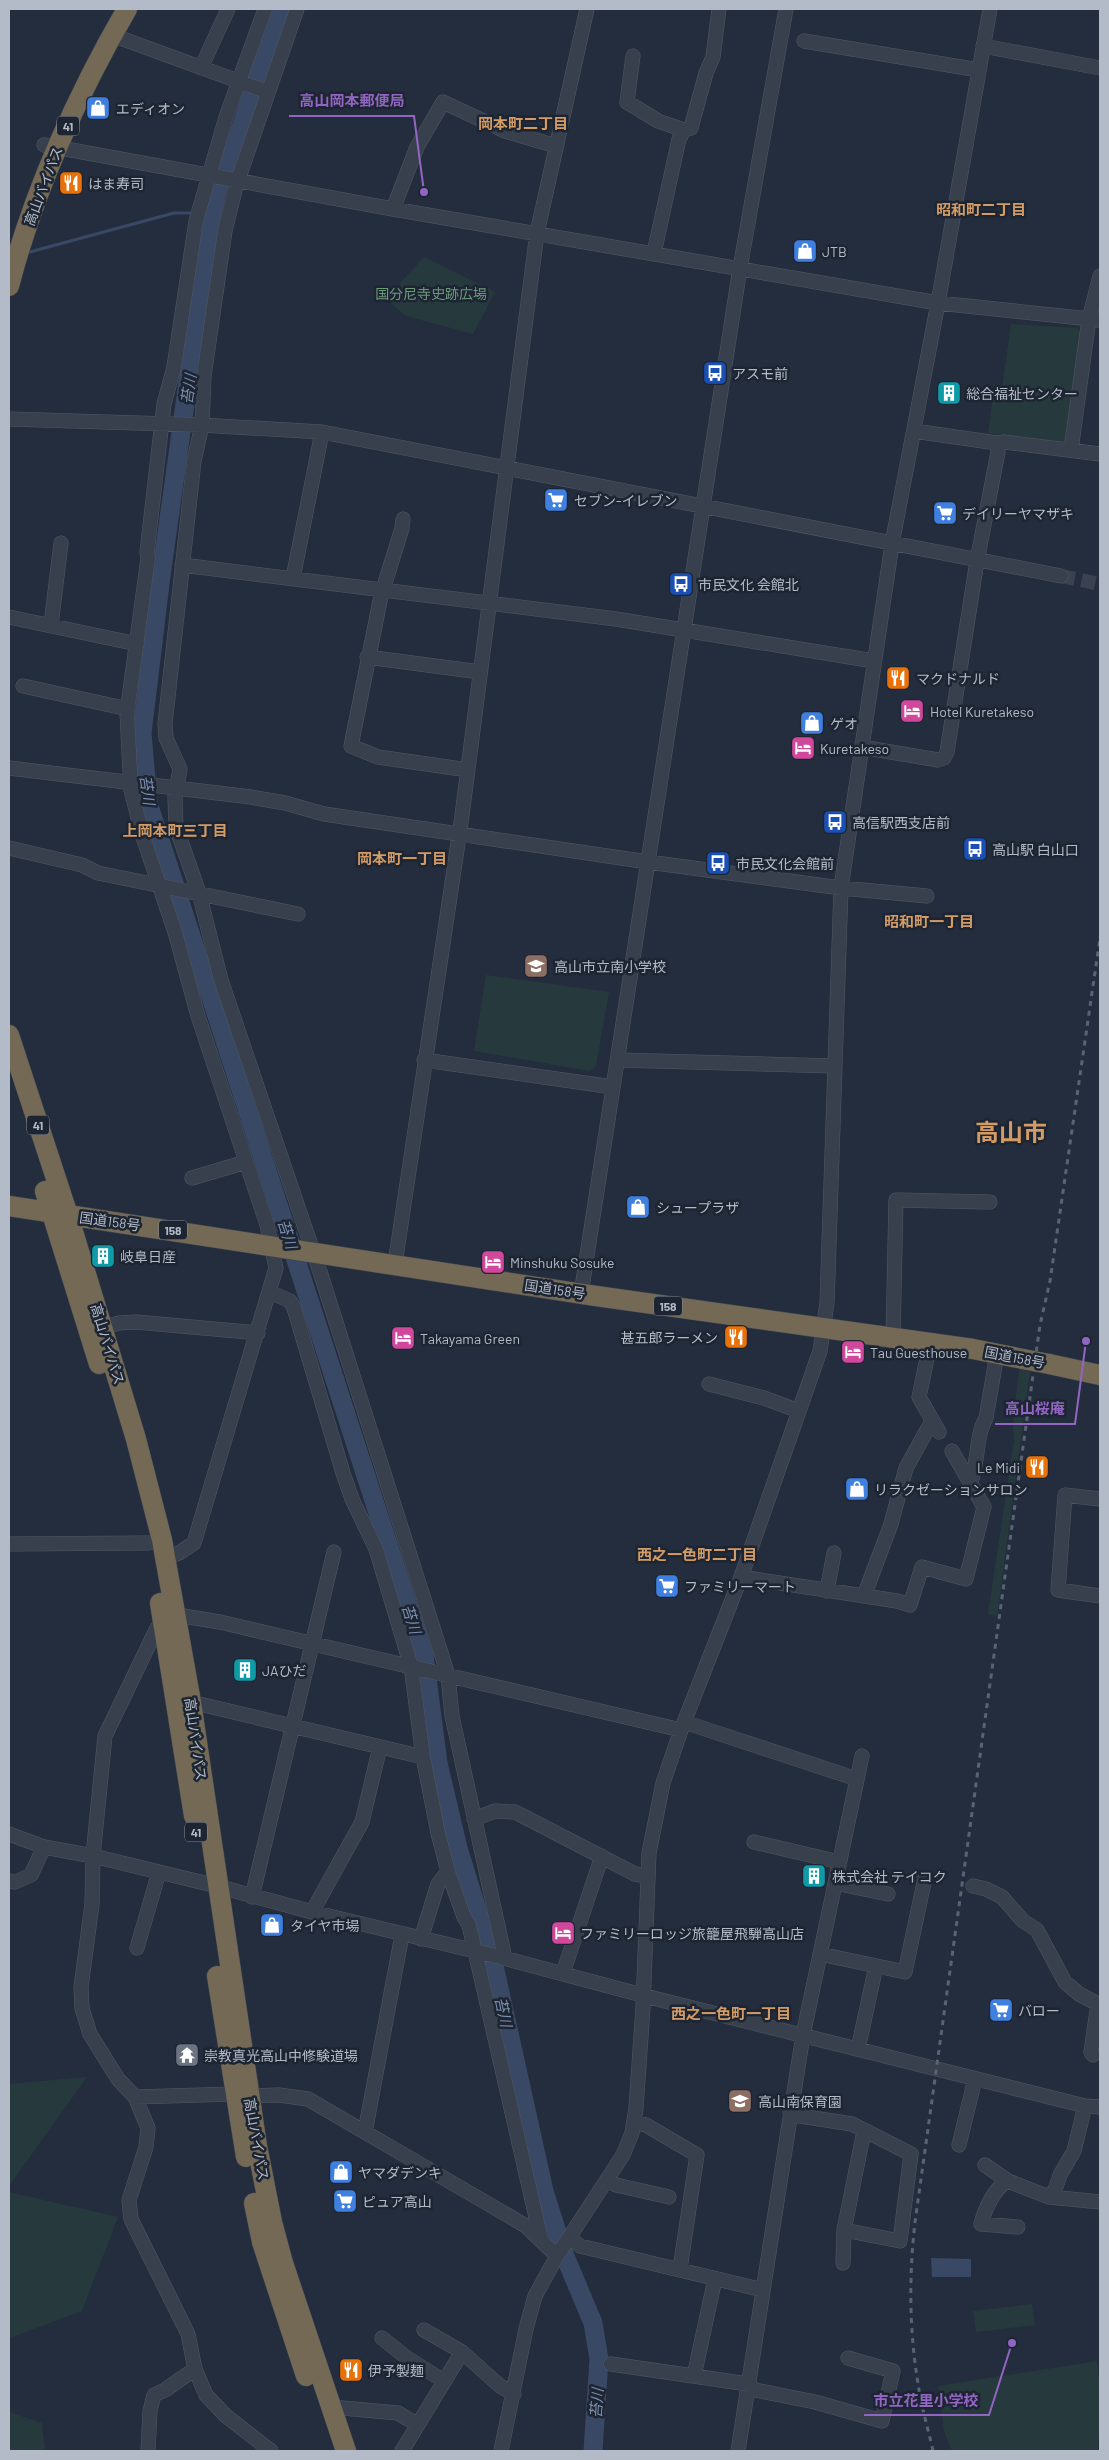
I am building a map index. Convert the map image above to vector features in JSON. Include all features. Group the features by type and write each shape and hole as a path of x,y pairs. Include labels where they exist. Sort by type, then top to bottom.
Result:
{"highway":[{"name":"高山バイパス","path":"9,286 15,250 51,146 96,35 111,9"},
{"name":"高山バイパス","path":"51,146 127,9"},
{"name":"高山バイパス","path":"9,1035 123,1442 191,1702 210,1885"},
{"name":"高山バイパス","path":"9,1079 103,1328 136,1439 166,1558 170,1617 242,2095 262,2242 332,2451"},
{"name":"国道158号","path":"9,1206 581,1294 997,1354 1100,1375"},
{"name":"高山バイパス","path":"242,2095 272,2222 286,2272 346,2451"}],"street":[{"path":"202,68 228,9"},
{"path":"297,9 237,180 225,231 194,461 165,724 166,738 180,769 173,788 176,827 221,980 446,1674 452,1716 503,1958"},
{"path":"395,1264 424,1060 460,833 537,233 587,9"},
{"path":"633,56 627,102 658,120 684,130 691,128 712,57 719,9"},
{"path":"581,1294 740,268 786,9"},
{"path":"501,2451 530,2311 540,2284 629,2143 634,2122 643,1995 649,1853 663,1783 741,1577 820,1351 824,1329 841,888 860,747 892,544 938,303 990,9"},
{"path":"166,1558 179,1553 194,1543 276,1268 274,1246 198,1016 175,932 143,838 132,782 127,740 128,709 167,424 164,404 174,367 196,221 262,10"},
{"path":"112,35 240,83 267,91"},
{"path":"804,41 979,70"},
{"path":"983,46 1100,68"},
{"path":"393,209 417,147 443,102 505,131 556,146"},
{"path":"654,253 679,139 684,130"},
{"path":"51,146 393,209 938,303 1095,320"},
{"path":"1071,450 1095,320 1100,276"},
{"path":"9,419 199,425 322,432 1061,576"},
{"path":"914,431 997,443 1004,442 1100,454"},
{"path":"293,578 322,432"},
{"path":"860,747 938,760 944,758 947,752 977,561 998,452 997,443"},
{"path":"402,519 402,528 367,657 351,746 378,757 468,770"},
{"path":"51,625 61,543"},
{"path":"182,565 684,629 874,661"},
{"path":"9,617 137,644"},
{"path":"367,657 480,672"},
{"path":"23,686 128,709"},
{"path":"9,768 251,797 285,803 324,814 648,862 841,888 927,896"},
{"path":"9,848 82,865 98,873 298,914"},
{"path":"424,1060 613,1087"},
{"path":"618,1060 834,1066"},
{"path":"192,1178 246,1162"},
{"path":"893,1339 896,1200 990,1202"},
{"path":"270,1292 290,1301 294,1308 343,1473 352,1499 376,1549 413,1666 423,1757 450,1875 464,1917 469,1925 476,1951 541,2239"},
{"path":"103,1328 119,1323 136,1322 258,1333"},
{"path":"864,1596 891,1524 906,1468 935,1427 919,1397 930,1344"},
{"path":"970,1484 976,1470 982,1425 986,1418 997,1354"},
{"path":"709,1384 764,1398 799,1411"},
{"path":"741,1577 910,1605 922,1567 966,1579 984,1507 952,1451"},
{"path":"1100,1499 1066,1495 1058,1590 1100,1596"},
{"path":"9,1544 149,1543"},
{"path":"252,1897 334,1552"},
{"path":"827,1591 834,1552"},
{"path":"271,2451 226,2416 206,2395 196,2369 188,2334 131,2219 129,2200 146,2147 148,2128 135,2097 118,2079 90,2034 82,2008 81,1987 92,1904 93,1856 105,1736 143,1655 170,1617 313,1643 683,1726 857,1779"},
{"path":"191,1702 423,1757"},
{"path":"312,1912 362,1822 380,1747"},
{"path":"738,2451 803,2035 862,1756"},
{"path":"474,1819 495,1811 515,1812 636,1874 647,1876"},
{"path":"9,1834 44,1847 93,1856 159,1872 975,2079 1085,2106 1100,2107"},
{"path":"754,1842 839,1862"},
{"path":"9,1881 15,1882 31,1875 44,1847"},
{"path":"563,1973 602,1856"},
{"path":"137,1948 159,1872"},
{"path":"422,1939 438,1884 445,1875 450,1875"},
{"path":"820,1954 905,1972 925,1878"},
{"path":"835,1883 888,1894"},
{"path":"973,1886 986,1889 1002,1897 1023,1921 1037,1930 1064,1982 1079,1994 1099,2004 1093,2032 1092,2055"},
{"path":"365,2132 402,1934"},
{"path":"858,2049 876,1966"},
{"path":"959,2145 975,2079"},
{"path":"135,2097 242,2095 302,2097 526,2226 557,2256"},
{"path":"1049,2198 1074,2151 1085,2106"},
{"path":"790,2112 800,2116 852,2124 911,2154 900,2241 844,2230"},
{"path":"634,2122 646,2125 698,2155 680,2269"},
{"path":"843,2264 844,2230 864,2131"},
{"path":"985,2165 1008,2181 1049,2198 1100,2202"},
{"path":"607,2180 616,2185 669,2197"},
{"path":"1008,2181 1000,2187 988,2204 981,2224 1018,2227"},
{"path":"569,2240 580,2246 763,2290"},
{"path":"694,2376 715,2278"},
{"path":"424,2330 462,2352 500,2386 514,2394"},
{"path":"382,2338 406,2358 444,2381"},
{"path":"402,2451 462,2352"},
{"path":"611,2364 748,2384 755,2390 814,2402 882,2421 893,2371 848,2358"},
{"path":"148,2451 150,2411 154,2395 165,2390 196,2369"},
{"path":"331,2407 398,2413 418,2425"}],"green space":[{"name":"国分尼寺史跡広場","path":"424,257 495,292 473,334 406,316 386,299"},
{"path":"1011,324 1077,328 1081,332 1067,441 1063,444 988,433 993,396 1001,396"},
{"path":"486,975 609,992 596,1066 590,1071 474,1051"},
{"path":"1019,1369 1030,1371 997,1616 988,1614 1014,1441 1013,1424"},
{"path":"87,2077 9,2186 9,2084"},
{"path":"9,2192 118,2217 82,2311 9,2338"},
{"path":"1032,2304 1035,2325 976,2332 973,2311"},
{"path":"1097,2361 1100,2391 1098,2451 952,2451 944,2431 938,2386"},
{"path":"9,2412 42,2423 45,2451 9,2451"}],"water":[{"path":"931,2258 971,2259 971,2277 932,2277"}],"waterway":[{"name":"苔川","path":"280,9 229,164 218,187 211,217 161,576 142,733 148,803 424,1655 438,1763 458,1848 493,1961 544,2191 564,2254 593,2323 599,2359 593,2451"},
{"path":"26,253 174,213 195,213"},
{"path":"201,214 211,217"}],"tunnel":[{"path":"1061,576 1100,584"}],"railway":[{"path":"933,2451 919,2392 913,2343 911,2282 915,2222 1040,1325 1050,1281 1100,938"}],"place":[{"name":"エディオン","path":"98,108"},
{"name":"はま寿司","path":"71,183"},
{"name":"高山岡本郵便局","path":"424,192"},
{"name":"JTB","path":"805,251"},
{"name":"アスモ前","path":"715,373"},
{"name":"総合福祉センター","path":"949,393"},
{"name":"セブン-イレブン","path":"556,500"},
{"name":"デイリーヤマザキ","path":"945,513"},
{"name":"市民文化 会館北","path":"681,584"},
{"name":"マクドナルド","path":"898,678"},
{"name":"Hotel Kuretakeso","path":"912,711"},
{"name":"ゲオ","path":"812,723"},
{"name":"Kuretakeso","path":"803,748"},
{"name":"高信駅西支店前","path":"835,822"},
{"name":"高山駅 白山口","path":"975,849"},
{"name":"市民文化会館前","path":"718,863"},
{"name":"高山市立南小学校","path":"536,966"},
{"name":"シュープラザ","path":"638,1207"},
{"name":"岐阜日産","path":"103,1256"},
{"name":"Minshuku Sosuke","path":"493,1262"},
{"name":"甚五郎ラーメン","path":"736,1337"},
{"name":"Takayama Green","path":"403,1338"},
{"name":"高山桜庵","path":"1086,1341"},
{"name":"Tau Guesthouse","path":"853,1352"},
{"name":"Le Midi","path":"1037,1467"},
{"name":"リラクゼーションサロン","path":"857,1489"},
{"name":"ファミリーマート","path":"667,1586"},
{"name":"JAひだ","path":"245,1670"},
{"name":"株式会社 テイコク","path":"814,1876"},
{"name":"タイヤ市場","path":"272,1925"},
{"name":"ファミリーロッジ旅籠屋飛騨高山店","path":"563,1933"},
{"name":"バロー","path":"1001,2010"},
{"name":"崇教真光高山中修験道場","path":"187,2055"},
{"name":"高山南保育園","path":"740,2101"},
{"name":"ヤマダデンキ","path":"341,2172"},
{"name":"ピュア高山","path":"345,2201"},
{"name":"市立花里小学校","path":"1012,2343"},
{"name":"伊予製麺","path":"351,2370"}],"district":[{"name":"岡本町二丁目","path":"523,123"},
{"name":"昭和町二丁目","path":"981,209"},
{"name":"上岡本町三丁目","path":"175,830"},
{"name":"岡本町一丁目","path":"402,858"},
{"name":"昭和町一丁目","path":"929,921"},
{"name":"高山市","path":"1011,1131"},
{"name":"西之一色町二丁目","path":"697,1554"},
{"name":"西之一色町一丁目","path":"731,2013"}]}
